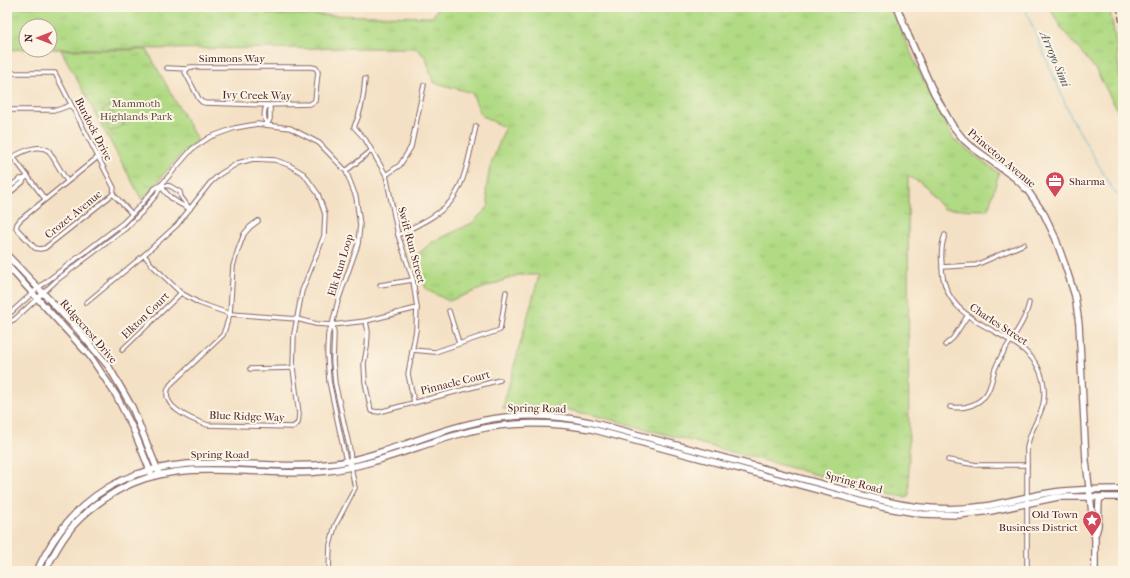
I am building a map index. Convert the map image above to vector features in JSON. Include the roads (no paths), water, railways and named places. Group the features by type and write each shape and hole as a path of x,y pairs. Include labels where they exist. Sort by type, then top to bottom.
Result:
{"main road":[{"name":"Princeton Avenue","path":"897,7 934,93 954,128 972,147 1015,178 1028,191 1044,214 1055,236 1071,282 1077,310 1086,461 1095,539"},
{"name":"Ridgecrest Drive","path":"7,255 77,329 109,367 132,407 159,475"},
{"name":"Ridgecrest Drive","path":"7,265 39,298 90,356 116,396 134,431 152,477"},
{"name":"Spring Road","path":"37,571 55,538 74,513 107,488 126,478 150,470 198,462 302,466 325,465 348,461 474,422 506,417 551,416 590,422 902,505 937,508 964,508 1123,489"},
{"name":"Spring Road","path":"45,571 54,553 69,531 89,512 118,490 152,477 200,469 303,473 325,471 351,467 486,427 517,423 570,425 591,429 867,504 907,513 958,515 991,511 1027,500"},
{"name":"Spring Road","path":"1090,493 1123,497"},
{"path":"1095,571 1095,539 1098,526 1098,501 1101,497 1108,496"}],"street":[{"name":"Simmons Way","path":"202,102 185,72 190,67 316,68 318,72 313,104"},
{"path":"167,68 187,69"},
{"name":"Burdock Drive","path":"7,73 55,73 114,188 113,194"},
{"name":"Swift Run Street","path":"365,79 364,98 360,115 354,127 365,139 386,175 398,235 413,280 417,308 416,330 408,374 414,402"},
{"path":"386,175 400,164 411,147 424,85"},
{"name":"Ivy Creek Way","path":"202,102 267,105 313,104"},
{"path":"7,110 57,110 71,105"},
{"path":"267,105 270,108 270,119 267,125"},
{"name":"Elk Run Loop","path":"7,316 33,292 123,223 154,189 161,184 192,148 210,137 235,128 257,124 290,128 319,143 346,171 356,197 360,225 358,244 338,301 332,325 334,334 334,372 348,461 351,467 355,488 335,526 330,545 328,571"},
{"path":"398,235 422,223 442,210 454,198 461,184 476,126"},
{"path":"7,160 32,149 45,148 49,151 67,181"},
{"path":"346,171 371,151"},
{"path":"13,157 26,177 45,199 98,157"},
{"path":"86,303 178,225 210,183 220,174 238,163 254,159 275,160 289,165 304,174 318,194 325,214 324,236 302,291 294,334 293,368 250,369"},
{"path":"7,189 20,179 26,177"},
{"path":"7,195 23,182 26,177"},
{"path":"161,184 170,186 180,192 181,197 190,209"},
{"path":"161,184 165,193 190,209"},
{"name":"Elk Run Loop","path":"7,324 44,294 57,280 126,228 157,194 161,184"},
{"path":"113,194 132,214"},
{"name":"Crozet Avenue","path":"45,199 20,220 16,228 35,248 40,249 45,248 113,194"},
{"path":"230,314 233,266 244,234 258,221"},
{"name":"Charles Street","path":"945,235 942,244 942,267 943,282 949,296 958,308 1028,354 1041,373 1044,387 1044,397 1041,412 1028,443 1027,571"},
{"path":"942,267 976,265 1024,244"},
{"path":"144,255 152,265 181,293 199,303 230,314 297,320 332,325 366,321 417,308"},
{"path":"380,285 413,280"},
{"path":"412,350 435,352 500,330 506,292"},
{"name":"Elkton Court","path":"122,350 181,293"},
{"path":"950,407 968,407 985,396 998,364 1026,317 1029,303"},
{"path":"449,311 459,343"},
{"name":"Blue Ridge Way","path":"230,314 222,335 167,389 167,394 171,405 190,418 208,425 293,427 298,423 300,414 293,368"},
{"path":"945,345 953,338 968,315"},
{"name":"Pinnacle Court","path":"366,321 368,332 364,364 365,382 371,412 379,412 500,380"},
{"path":"948,460 977,465 1027,465"}],"waterway":[{"name":"Arroyo Simi","path":"1024,7 1071,117 1113,190 1123,199"}],"railway":[{"path":"1117,7 1123,43"}],"place":[{"name":"Sharma","path":"1055,198"},
{"name":"Old Town Business District","path":"1092,537"}],"park label":[{"name":"Mammoth Highlands Park","path":"136,109"}]}
